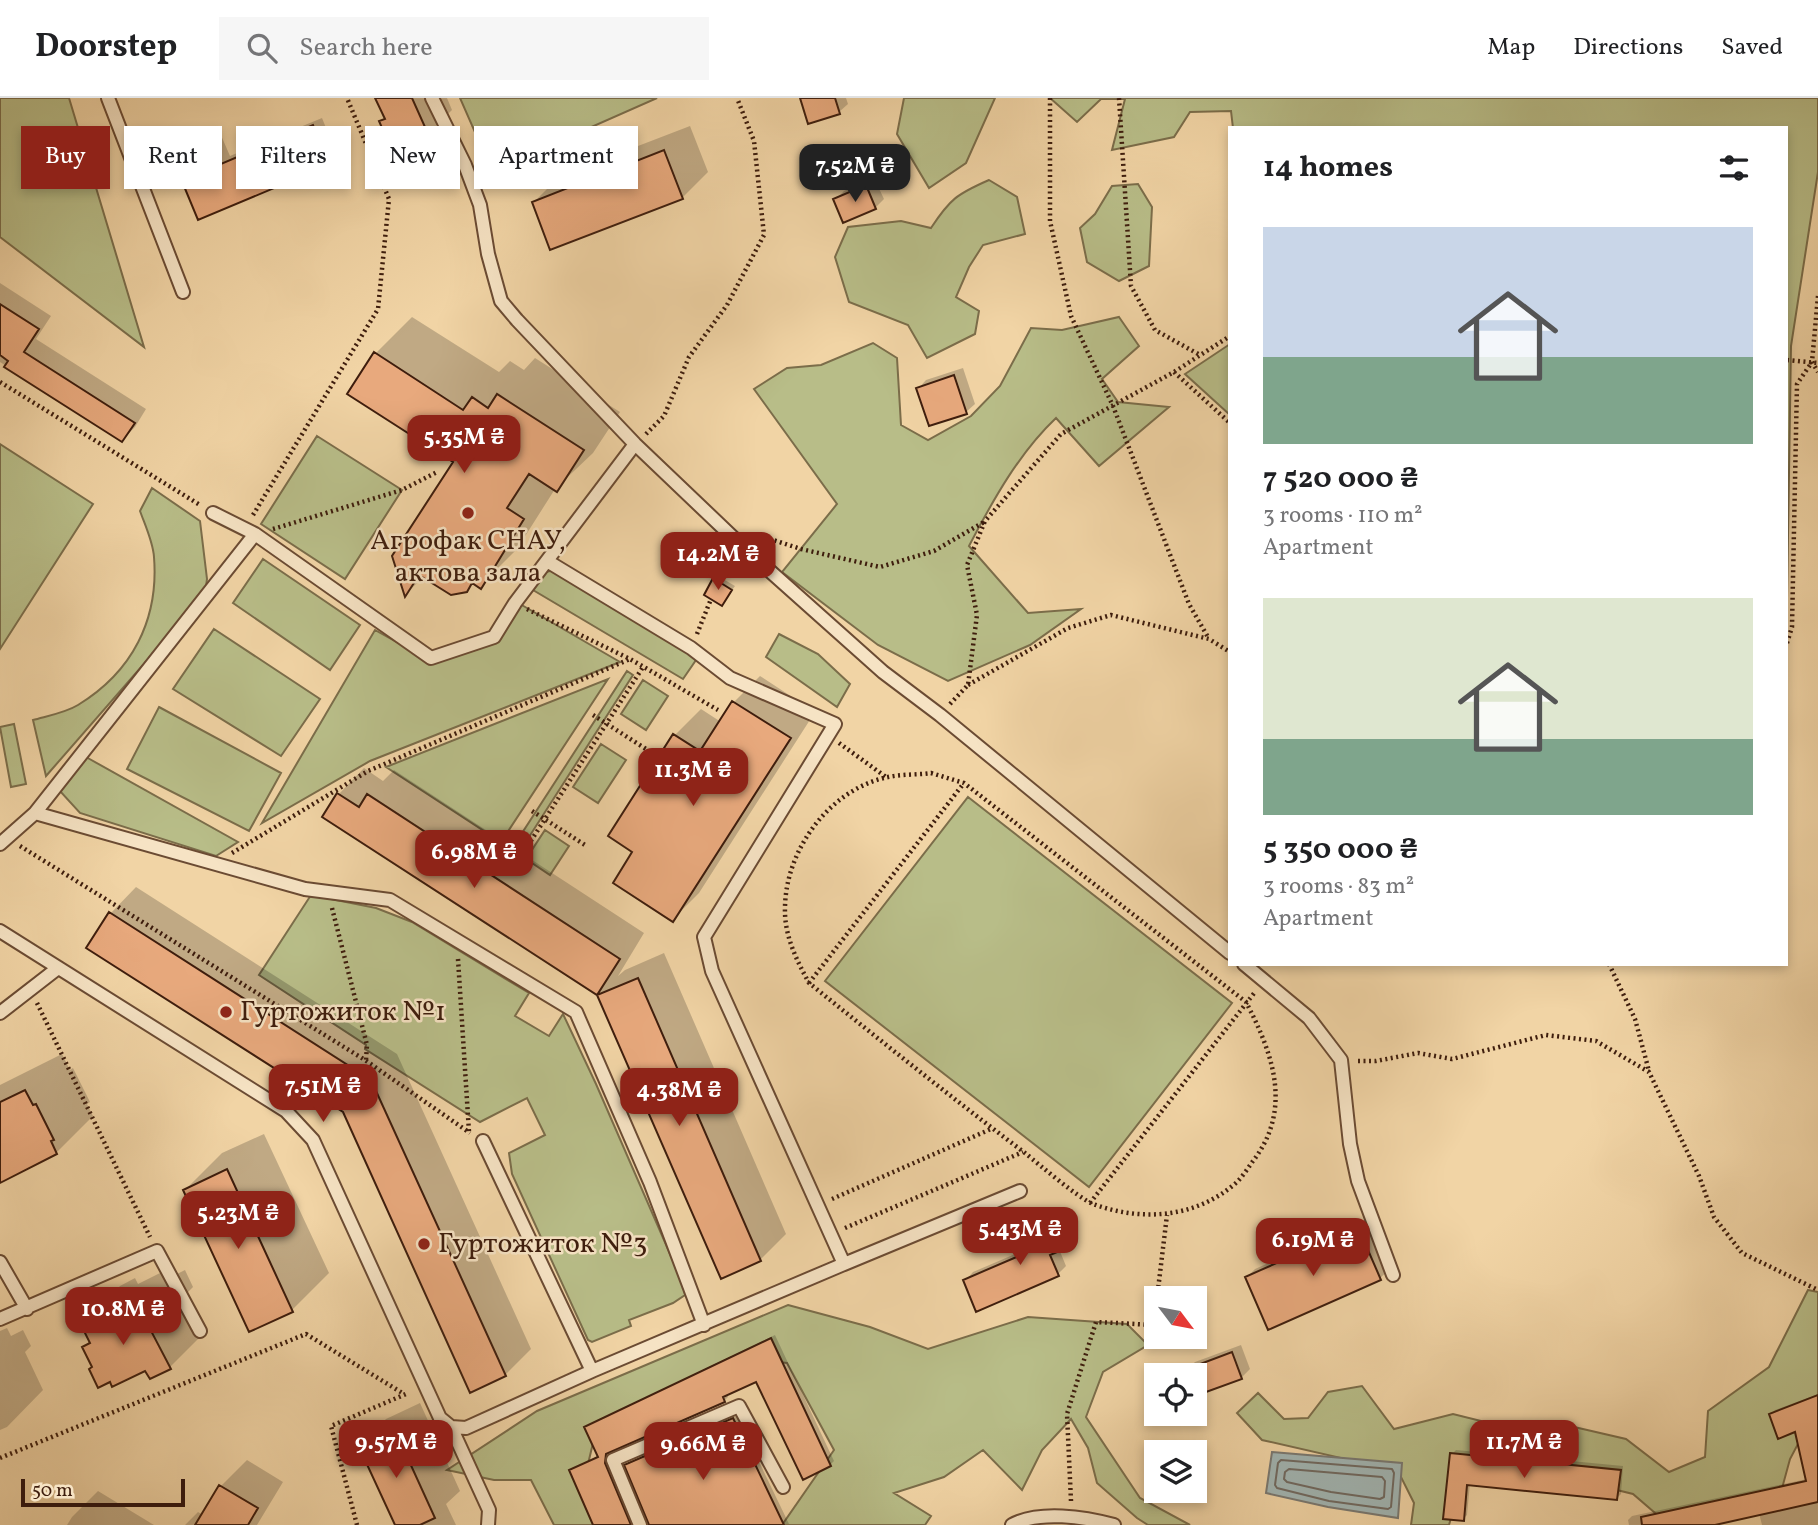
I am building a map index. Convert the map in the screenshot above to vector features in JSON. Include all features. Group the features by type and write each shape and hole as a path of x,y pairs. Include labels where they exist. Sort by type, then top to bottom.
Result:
{"lane":[{"path":"108,98 183,292"},
{"path":"432,98 465,165 481,205 488,254 501,301 635,444 743,547 883,672 940,715 1228,951"},
{"path":"213,513 250,531 431,658 494,637 515,603 635,444"},
{"path":"4,841 35,813 250,531"},
{"path":"547,561 691,648 730,678 835,724 704,937 712,971 844,1264"},
{"path":"35,813 305,889 390,900 576,1012 650,1182 704,1325"},
{"path":"0,931 286,1111 313,1140 440,1418 451,1427 489,1510 488,1525"},
{"path":"1246,966 1309,1018 1341,1060 1357,1181 1393,1275"},
{"path":"0,1013 58,968"},
{"path":"482,1141 592,1371"},
{"path":"451,1427 466,1428 592,1371 1020,1191"},
{"path":"0,1319 156,1251 200,1331"},
{"path":"0,1262 27,1308"},
{"path":"640,1525 613,1460 739,1406 783,1488"},
{"path":"1012,1525 1020,1520 1072,1516 1114,1525"}],"path":[{"path":"250,531 378,309 389,199 347,98"},
{"path":"635,444 664,416 689,357 727,305 764,234 754,141 737,98"},
{"path":"1050,98 1050,221 1071,316 1113,407 1189,604 1209,639"},
{"path":"1119,98 1131,286 1155,330 1200,355"},
{"path":"1818,296 1815,363 1818,372"},
{"path":"743,547 768,538 801,549 880,567 934,551 985,521 1061,434 1174,372 1228,336"},
{"path":"1788,360 1815,363"},
{"path":"1788,640 1792,627 1797,384 1815,363"},
{"path":"1174,372 1228,420"},
{"path":"0,382 213,513"},
{"path":"250,531 402,491 437,472"},
{"path":"968,685 977,615 967,565 985,521"},
{"path":"691,648 711,599"},
{"path":"515,603 630,659 718,710"},
{"path":"940,715 968,685 1068,628 1111,615 1209,639 1228,651"},
{"path":"213,864 368,771 630,659"},
{"path":"516,864 643,667"},
{"path":"593,715 646,749"},
{"path":"828,735 887,777"},
{"path":"931,774 964,783 1246,1002 1263,1034 1275,1072 1275,1112 1262,1149 1238,1181 1205,1204 1167,1215 1127,1213 1090,1203 991,1129 808,983 791,951 785,907 792,864 813,824 846,794 887,777 931,774"},
{"path":"808,983 964,783"},
{"path":"531,811 584,845"},
{"path":"4,841 366,1060 482,1141"},
{"path":"328,891 367,1045 366,1060"},
{"path":"457,940 469,1132"},
{"path":"1610,966 1635,1019 1649,1072 1699,1176 1714,1217 1742,1253 1818,1290"},
{"path":"1090,1203 1265,981"},
{"path":"30,989 156,1251"},
{"path":"1341,1060 1376,1062 1418,1053 1452,1059 1546,1035 1596,1041 1649,1072"},
{"path":"819,1205 991,1129"},
{"path":"831,1234 1023,1152"},
{"path":"1159,1286 1167,1215"},
{"path":"1072,1516 1067,1414 1096,1322 1144,1324"},
{"path":"0,1458 306,1334 404,1394"},
{"path":"357,1525 331,1426 426,1385"}],"green space":[{"path":"0,98 69,98 77,126 21,126 21,189 96,189 144,347 0,237"},
{"path":"460,98 657,98 594,126 474,126 474,130"},
{"path":"904,98 995,98 966,163 929,188 897,134"},
{"path":"1050,98 1818,98 1818,172 1791,346 1788,536 1788,126 1233,126 1231,111 1190,112 1174,137 1112,150 1125,99 1101,99 1077,122"},
{"path":"989,180 1017,197 1025,234 983,245 969,267 956,297 979,311 975,334 927,358 908,325 849,302 835,257 848,227 901,221 931,228 955,198"},
{"path":"1138,184 1152,207 1149,266 1119,281 1087,262 1080,228 1095,214 1112,186"},
{"path":"1119,317 1139,346 1102,379 1118,402 1169,407 1099,466 1056,418 1019,462 969,546 1028,613 1081,609 1030,645 948,681 878,645 782,572 837,504 754,389 787,368 821,365 873,343 897,358 901,425 928,440 971,416 1000,386 1031,328 1062,330"},
{"path":"1228,345 1228,413 1185,374"},
{"path":"317,436 402,490 345,579 261,524"},
{"path":"0,444 93,504 0,649"},
{"path":"152,488 200,521 207,579 205,594 46,776 33,720 73,708 97,692 127,660 146,623 152,602 154,557 140,511"},
{"path":"263,559 360,625 330,670 233,603"},
{"path":"558,569 693,643 696,660 683,679 533,590 546,572"},
{"path":"520,604 620,662 370,761 262,823 375,630 427,659 499,633"},
{"path":"214,629 320,699 281,756 173,689"},
{"path":"779,634 818,654 850,684 837,707 766,657"},
{"path":"627,671 633,675 520,851 513,847"},
{"path":"608,679 501,842 386,767"},
{"path":"643,680 668,696 646,730 621,714"},
{"path":"159,707 281,773 249,831 127,769"},
{"path":"14,724 26,784 11,787 0,727"},
{"path":"601,744 626,760 598,803 573,787"},
{"path":"86,757 238,842 216,856 80,813 59,790"},
{"path":"968,797 1232,1003 1089,1187 825,981"},
{"path":"545,830 569,846 550,875 526,859"},
{"path":"311,895 376,908 412,922 529,993 515,1016 549,1036 563,1014 684,1286 685,1295 673,1303 629,1320 631,1326 592,1342 588,1340 512,1174 509,1153 545,1135 527,1098 480,1122 365,1049 366,1045 259,975"},
{"path":"1808,1290 1818,1292 1818,1406 1790,1459 1778,1503 1669,1525 1633,1494 1572,1479 1463,1474 1449,1525 1411,1525 1414,1503 1398,1471 1262,1440 1237,1413 1258,1393 1284,1419 1308,1418 1328,1392 1362,1386 1394,1429 1453,1414 1497,1425 1557,1423 1626,1439 1669,1472 1705,1457 1708,1411 1769,1367"},
{"path":"788,1305 870,1327 928,1349 1028,1317 1127,1324 1144,1341 1144,1347 1103,1372 1086,1417 1144,1503 1149,1503 1190,1525 1148,1525 1097,1483 1088,1448 1071,1419 1042,1450 1022,1490 983,1450 944,1477 894,1493 931,1516 925,1525 782,1525 834,1450 787,1363 732,1357 598,1422 583,1485 600,1525 554,1525 531,1480 494,1480 447,1470 537,1411"}],"water":[{"path":"1272,1452 1402,1463 1398,1518 1328,1507 1266,1493"}],"building":[{"path":"375,98 412,98 425,126 381,126 379,121 385,119"},
{"path":"800,98 835,98 840,114 808,124"},
{"path":"664,150 683,199 550,250 532,202 565,189 638,189 638,160"},
{"path":"236,158 236,189 272,189 198,220 185,189 222,189 222,164"},
{"path":"866,185 876,209 843,223 833,199"},
{"path":"0,304 39,329 24,352 135,423 122,442 4,367 8,361 0,355"},
{"path":"374,352 463,410 472,397 488,408 497,394 584,450 557,492 529,474 507,508 524,519 481,589 472,583 467,592 451,595 419,575 405,597 392,556 453,462 347,394"},
{"path":"954,375 967,414 929,426 916,388"},
{"path":"713,578 732,590 722,606 704,595"},
{"path":"732,701 791,738 673,922 613,883 632,852 608,836 673,734 700,751"},
{"path":"337,793 359,807 367,794 620,959 597,995 322,817"},
{"path":"109,912 371,1080 506,1376 470,1393 343,1112 86,948"},
{"path":"638,978 761,1261 721,1279 597,995"},
{"path":"25,1090 33,1105 36,1104 54,1140 51,1141 57,1154 0,1183 0,1102"},
{"path":"227,1169 293,1312 249,1332 183,1190"},
{"path":"1056,1216 1069,1247 1050,1255 1059,1276 976,1312 963,1280 1028,1252 1020,1232"},
{"path":"1358,1227 1381,1280 1268,1330 1245,1277"},
{"path":"132,1304 136,1312 148,1306 157,1325 150,1329 171,1369 150,1379 145,1371 112,1387 110,1382 98,1388 82,1347 90,1343 80,1323 97,1314 100,1320"},
{"path":"771,1338 831,1466 803,1480 756,1382 723,1397 725,1402 606,1454 605,1463 631,1525 593,1525 569,1470 598,1457 584,1427"},
{"path":"1232,1352 1242,1379 1207,1392 1207,1363 1203,1363"},
{"path":"1818,1395 1818,1502 1715,1525 1642,1525 1641,1517 1806,1481 1795,1432 1778,1439 1769,1414"},
{"path":"733,1418 784,1525 649,1525 624,1465"},
{"path":"394,1428 435,1518 420,1525 395,1525 358,1445"},
{"path":"1450,1453 1621,1470 1617,1500 1467,1485 1464,1521 1443,1519"},
{"path":"219,1485 258,1508 248,1525 195,1525"}],"place":[{"name":"Агрофак СНАУ, актова зала","path":"468,513"},
{"name":"Гуртожиток №1","path":"226,1012"},
{"name":"Гуртожиток №3","path":"424,1244"}]}
